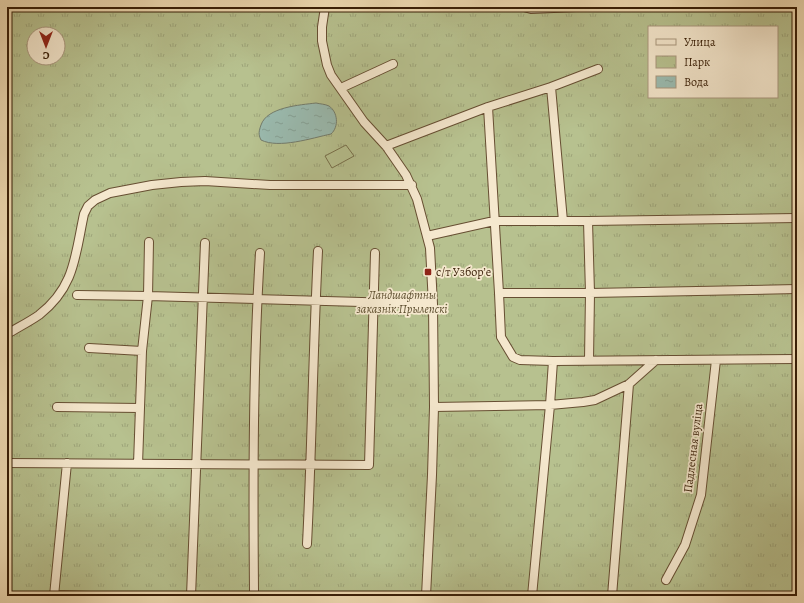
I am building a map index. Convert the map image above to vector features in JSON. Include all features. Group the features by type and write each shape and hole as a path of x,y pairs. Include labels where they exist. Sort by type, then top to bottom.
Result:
{"street":[{"path":"325,7 322,27 324,55 331,75 364,122 386,146 412,185 427,236 432,264 434,407 432,483 426,596"},
{"path":"524,7 531,9 576,7"},
{"path":"341,88 393,64"},
{"path":"386,146 488,107 598,69"},
{"path":"551,86 563,221"},
{"path":"488,107 501,337 513,357 520,360 553,361 797,359"},
{"path":"7,334 38,316 54,301 66,286 72,272 84,214 88,206 110,193 152,185 205,181 270,185 412,185"},
{"path":"427,236 494,221 797,218"},
{"path":"588,221 590,293 589,360"},
{"path":"138,464 142,351 148,296 149,242"},
{"path":"191,596 195,464 205,243"},
{"path":"307,544 318,251"},
{"path":"254,592 253,464 257,299 260,254"},
{"path":"7,463 369,465 375,254"},
{"path":"499,293 590,293 797,289"},
{"path":"77,295 433,304"},
{"path":"89,348 142,351"},
{"path":"434,407 550,404 595,400 628,384 656,360"},
{"name":"Падлесная вуліца","path":"666,580 685,545 701,495 716,360"},
{"path":"532,596 553,361"},
{"path":"612,596 628,384"},
{"path":"57,407 140,408"},
{"path":"67,463 54,595 91,596"}],"green space":[{"name":"Ландшафтны заказнік Прылепскі","path":"7,7 797,7 797,596 7,596"},
{"path":"346,145 354,156 332,168 325,156"}],"water":[{"path":"316,103 329,106 336,116 335,128 331,134 286,143 261,140 259,132 261,125 264,119 270,114 285,108"}],"place":[{"name":"с/т Узборʼе","path":"428,272"}]}
